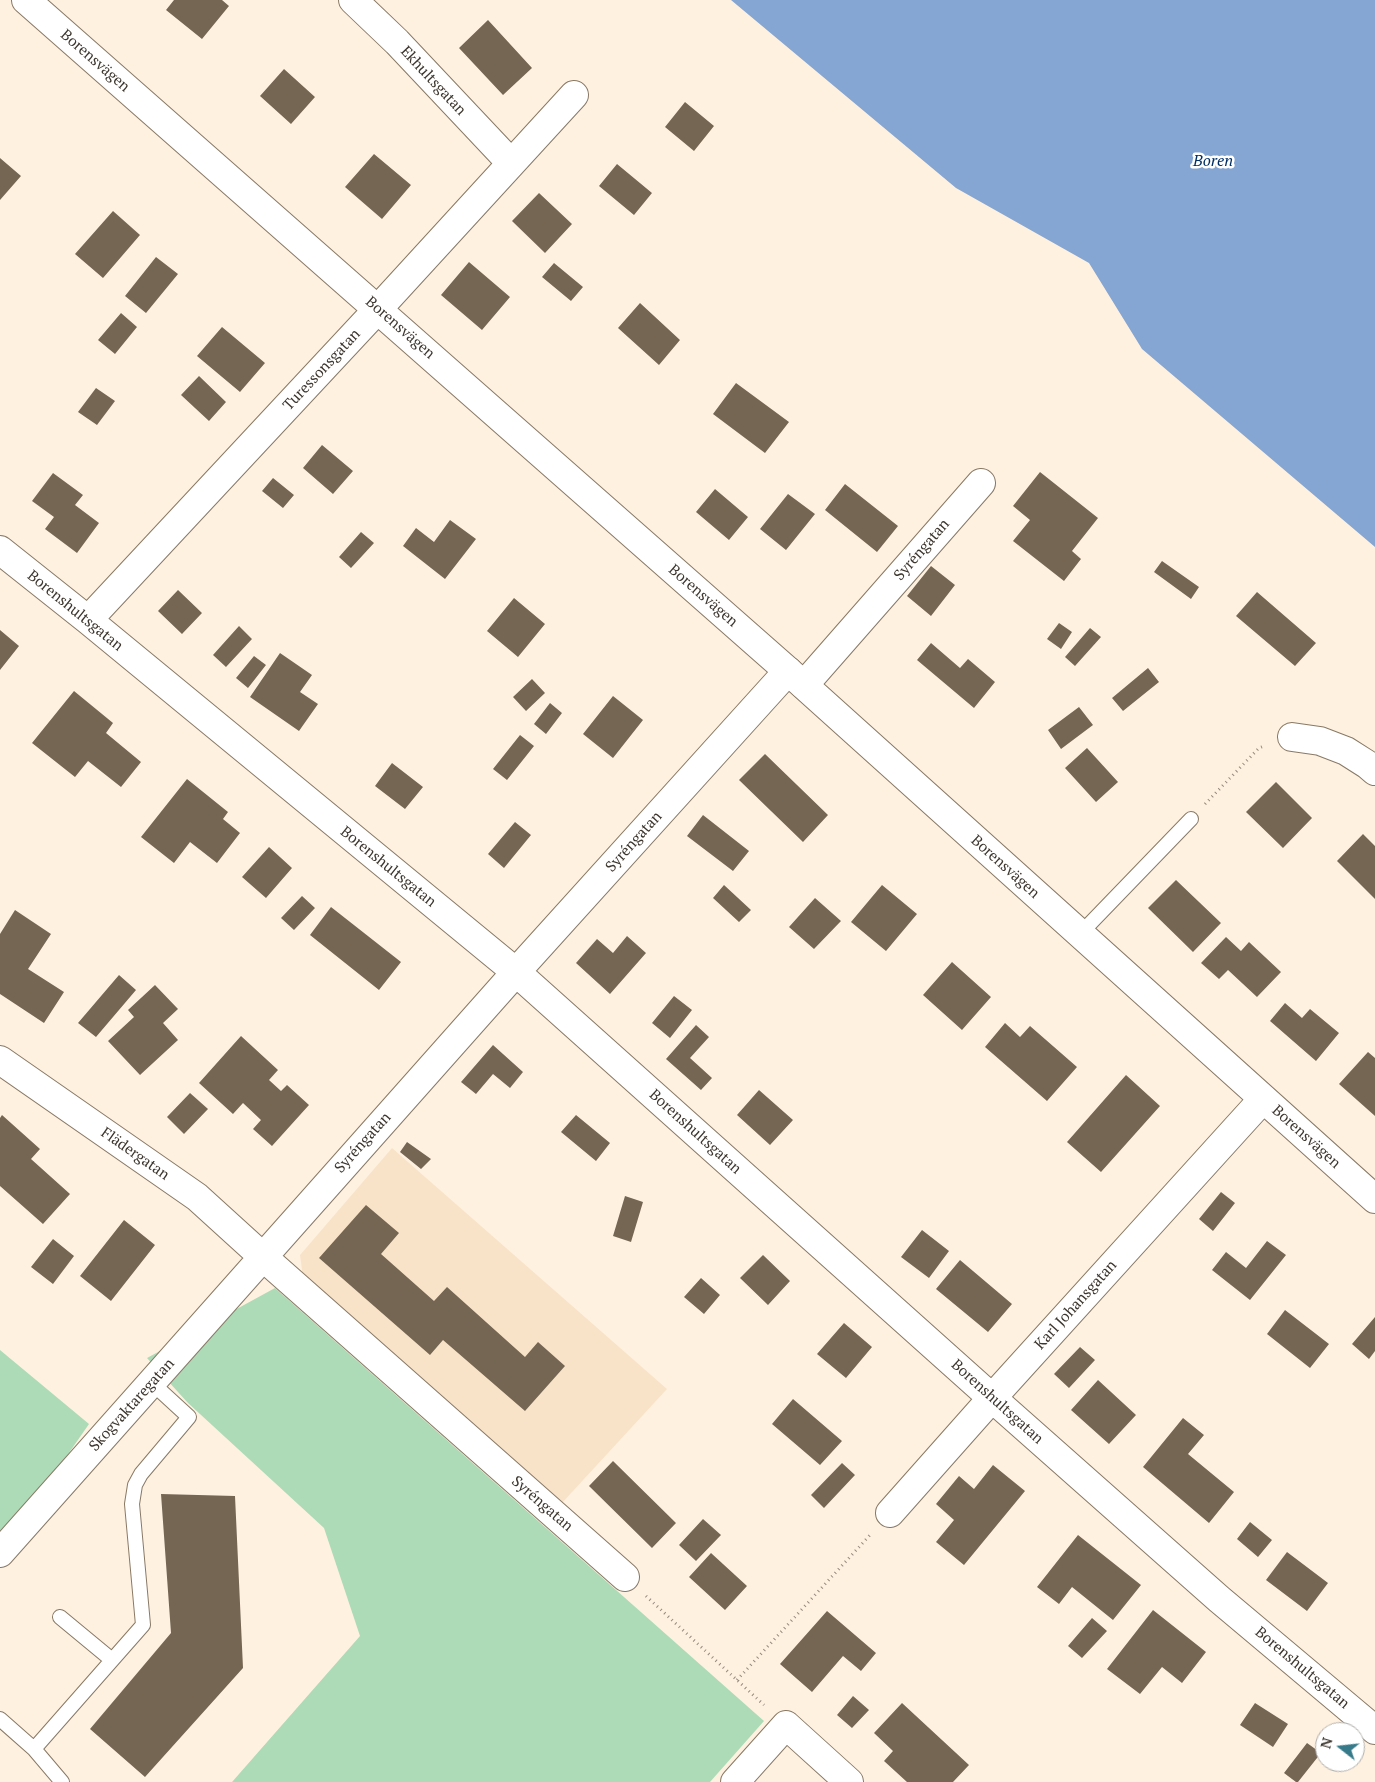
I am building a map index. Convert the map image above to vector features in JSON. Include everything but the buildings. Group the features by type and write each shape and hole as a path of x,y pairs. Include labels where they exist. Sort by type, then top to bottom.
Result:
{"street":[{"name":"Borensvägen","path":"26,0 796,678 1375,1199"},
{"name":"Ekhultsgatan","path":"353,0 396,42 511,163"},
{"name":"Turessonsgatan","path":"88,620 378,309 574,95"},
{"name":"Syréngatan","path":"625,1577 263,1256 516,972 981,483"},
{"name":"Borenshultsgatan","path":"0,550 88,620 516,972 1219,1599 1375,1730"},
{"path":"1292,737 1320,741 1346,751 1375,771"},
{"name":"Flädergatan","path":"0,1060 197,1197 263,1256"},
{"name":"Karl Johansgatan","path":"890,1513 1263,1098"},
{"name":"Skogvaktaregatan","path":"0,1553 263,1256"},
{"path":"735,1782 786,1725 849,1782"}],"lane":[{"path":"1080,934 1191,819"},
{"path":"34,1749 142,1625 132,1504 135,1485 141,1474 188,1417 152,1383"},
{"path":"60,1617 112,1660"},
{"path":"0,1719 34,1749 62,1782"}],"path":[{"path":"1191,819 1259,748 1292,737"},
{"path":"737,1680 890,1513"},
{"path":"625,1577 786,1725"}],"shaded area":[{"path":"392,1148 667,1389 562,1503 303,1278 300,1255"}],"green space":[{"path":"275,1288 764,1721 710,1782 232,1782 360,1636 324,1528 188,1403 147,1358"},
{"path":"0,1350 89,1424 0,1552"}],"water":[{"name":"Boren","path":"731,0 1375,0 1375,547 1142,349 1089,263 956,188"}]}
